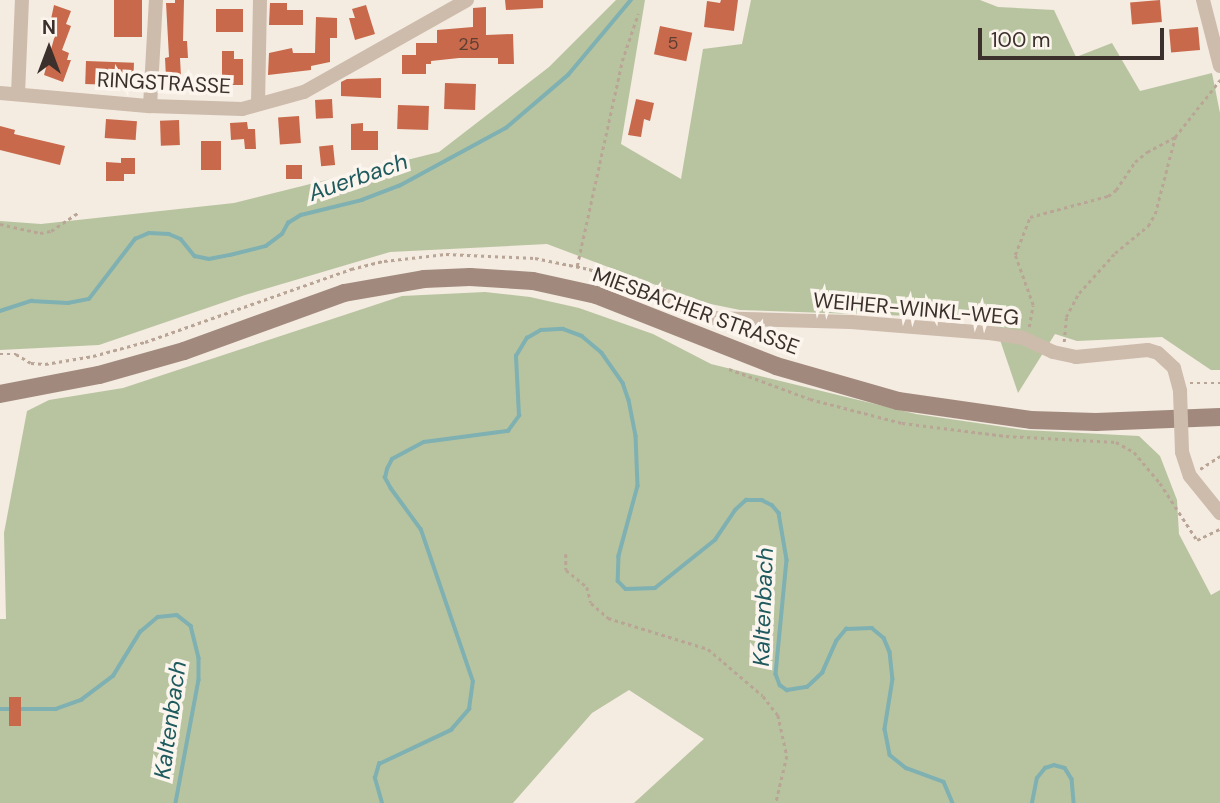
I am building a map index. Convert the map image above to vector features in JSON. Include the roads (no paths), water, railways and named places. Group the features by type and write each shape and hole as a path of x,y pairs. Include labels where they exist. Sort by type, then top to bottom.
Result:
{"main road":[{"name":"MIESBACHER STRASSE","path":"0,394 99,375 184,351 344,293 424,279 470,277 533,281 596,295 776,366 898,401 1031,420 1096,422 1220,417"}],"street":[{"path":"18,94 22,0"},
{"path":"150,106 156,0"},
{"path":"258,104 260,0"},
{"name":"RINGSTRASSE","path":"0,93 150,106 242,109 304,92 467,0"},
{"path":"1203,0 1219,70"},
{"name":"WEIHER-WINKL-WEG","path":"660,294 708,318 851,322 1023,338 1063,355 1076,357 1148,350 1168,361 1180,387 1182,452 1190,476 1220,513"}],"waterway":[{"name":"Auerbach","path":"0,311 31,301 68,303 89,299 135,239 149,233 169,234 181,239 195,256 209,259 266,246 282,234 288,223 301,215 362,200 399,186 506,128 568,75 631,0"},
{"name":"Kaltenbach","path":"382,803 375,778 379,764 451,730 469,709 473,682 421,530 391,489 385,478 387,469 392,459 424,442 508,431 519,416 516,356 527,338 541,330 563,329 582,336 602,353 623,383 629,400 636,436 638,486 619,556 618,581 626,589 655,588 715,540 735,510 746,500 762,500 772,505 779,513 787,560 776,674 780,685 787,690 807,687 822,673 836,641 846,629 872,628 884,638 890,652 893,679 885,729 890,755 906,768 944,782 953,803"},
{"name":"Kaltenbach","path":"0,709 56,709 81,700 113,676 140,632 158,617 177,615 191,626 199,658 199,680 176,803"},
{"name":"Kaltenbach","path":"1032,803 1037,778 1045,768 1054,765 1065,768 1072,779 1074,803"}]}
